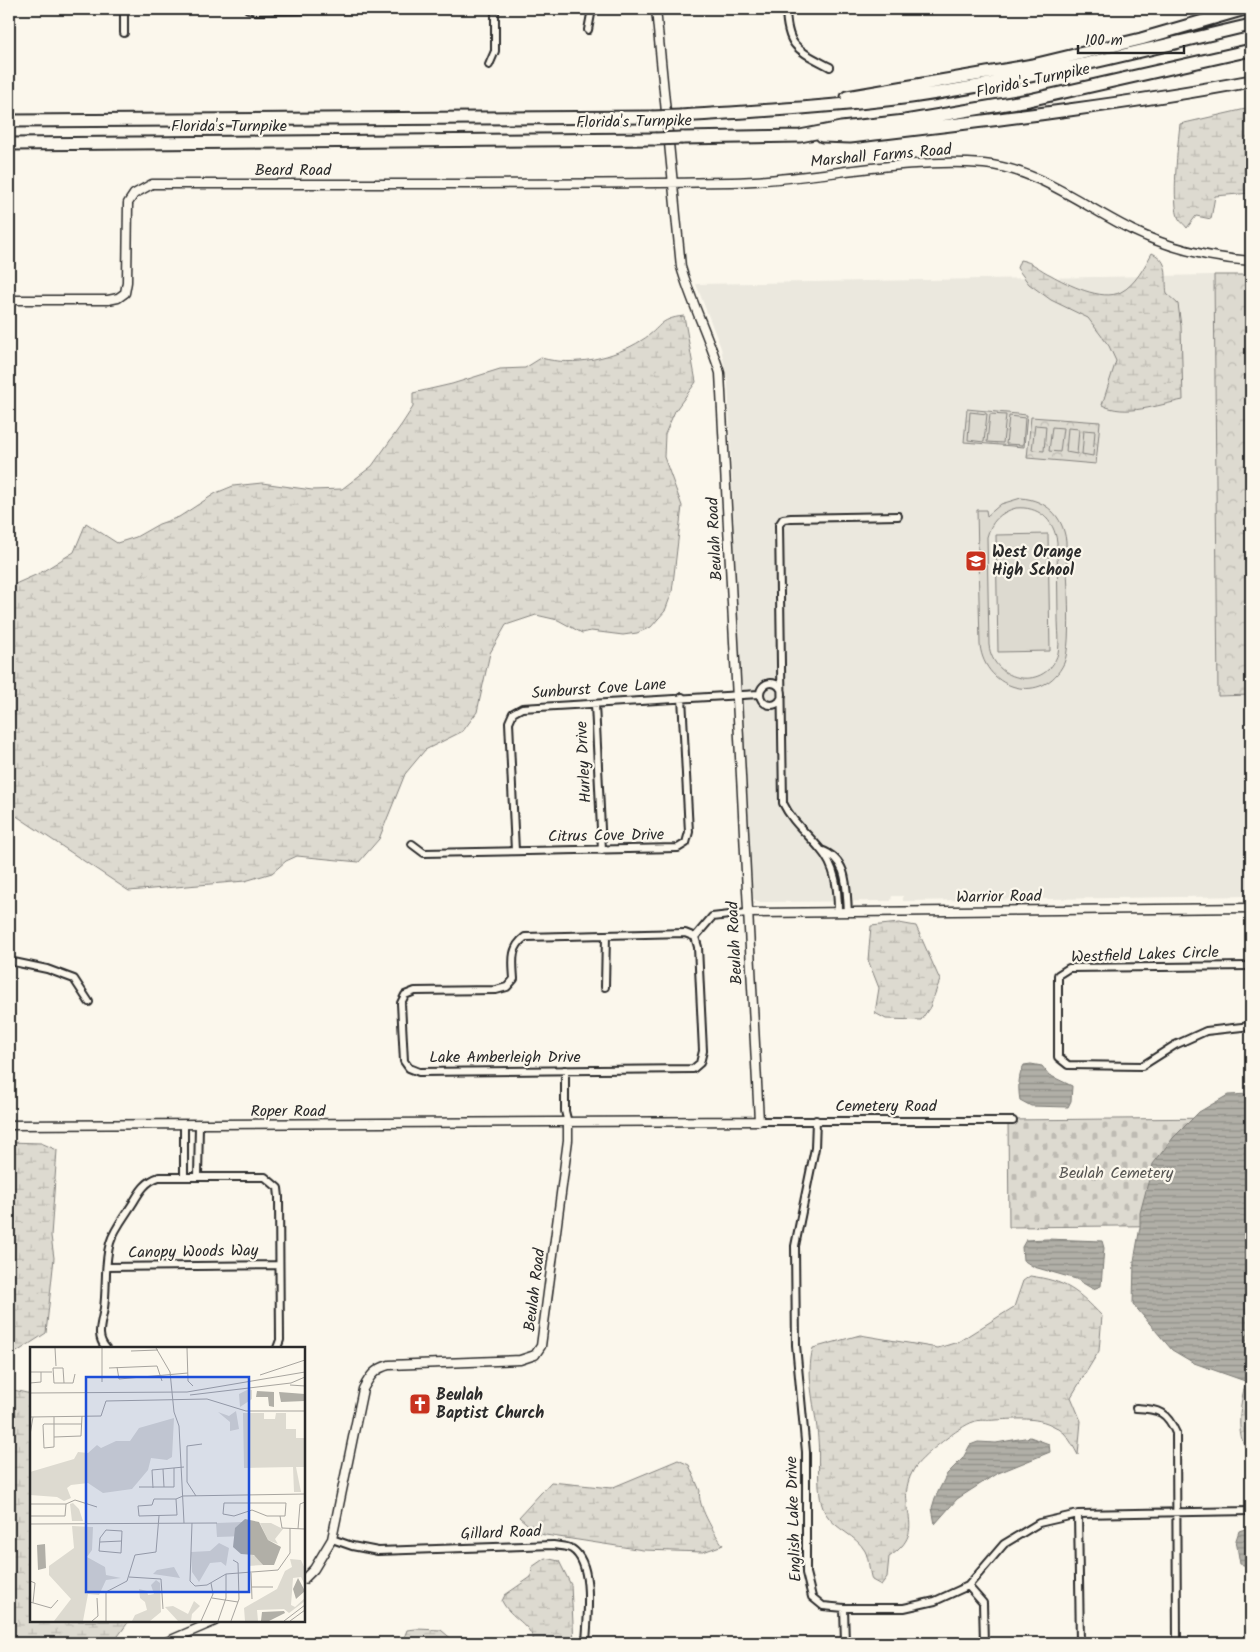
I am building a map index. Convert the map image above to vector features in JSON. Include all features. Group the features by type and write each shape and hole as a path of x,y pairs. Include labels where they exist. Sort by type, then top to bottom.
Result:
{"highway":[{"path":"783,110 857,95 1033,65 1142,39 1245,9"},
{"name":"Florida's Turnpike","path":"9,121 652,117 783,110 910,97 1033,76 1251,25"},
{"name":"Florida's Turnpike","path":"9,144 655,139 800,136 1029,100 1251,50"},
{"path":"800,136 850,137 1064,112 1164,97 1251,81"}],"street":[{"path":"124,9 124,33"},
{"path":"248,9 256,11 367,9"},
{"path":"489,65 495,51 496,9"},
{"path":"588,30 592,9"},
{"name":"Beulah Road","path":"656,9 682,268 688,291 712,346 720,373 759,1121"},
{"path":"786,9 787,28 793,45 798,50 830,67"},
{"name":"Marshall Farms Road","path":"674,182 735,182 937,162 988,165 1033,177 1133,230 1162,243 1209,255 1251,261"},
{"name":"Beard Road","path":"9,300 108,300 118,298 125,293 127,282 128,203 134,194 152,184 674,182"},
{"path":"838,912 835,876 821,850 788,815 783,803 778,525 780,521 791,518 898,516"},
{"path":"770,682 779,685 782,693 779,702 771,705 763,702 759,694 762,686 770,682"},
{"name":"Sunburst Cove Lane","path":"515,851 509,722 513,713 522,708 759,694"},
{"name":"Citrus Cove Drive","path":"412,844 424,852 678,848 686,843 689,832 682,698"},
{"name":"Hurley Drive","path":"595,704 602,850"},
{"path":"821,850 835,856 845,875 848,912"},
{"name":"Warrior Road","path":"747,913 1251,908"},
{"path":"695,937 712,918 747,913"},
{"name":"Lake Amberleigh Drive","path":"685,933 695,937 698,947 703,1051 700,1063 693,1069 419,1072 409,1068 404,1061 401,1003 405,995 414,991 496,990 507,987 514,979 513,951 517,943 525,937 606,935 685,933"},
{"path":"605,987 606,935"},
{"path":"9,961 47,969 74,979 90,1002"},
{"name":"Westfield Lakes Circle","path":"1251,966 1069,968 1058,975 1058,1057 1068,1064 1142,1066 1175,1045 1206,1031 1251,1026"},
{"path":"565,1070 565,1111 568,1123 759,1121"},
{"name":"English Lake Drive","path":"816,1120 814,1148 795,1246 796,1345 806,1452 806,1572 812,1597 823,1606 844,1608 904,1608 935,1601 968,1586 1004,1544 1039,1523 1078,1514 1251,1511"},
{"name":"Cemetery Road","path":"759,1121 1014,1121"},
{"name":"Beulah Road","path":"305,1578 314,1569 332,1539 363,1389 370,1376 376,1370 389,1365 520,1360 534,1355 541,1346 568,1140 568,1123"},
{"name":"Roper Road","path":"9,1126 568,1123"},
{"path":"184,1125 184,1177"},
{"path":"198,1177 199,1125"},
{"path":"105,1347 101,1342 100,1335 111,1242 118,1227 150,1180 160,1177 264,1177 272,1181 278,1188 279,1197 280,1340 277,1347"},
{"name":"Canopy Woods Way","path":"107,1267 279,1265"},
{"path":"1136,1408 1154,1408 1169,1418 1176,1433 1177,1643"},
{"path":"1078,1514 1080,1643"},
{"name":"Gillard Road","path":"332,1539 352,1546 378,1551 553,1545 571,1548 580,1556 587,1574 586,1643"},
{"path":"968,1586 983,1603 984,1643"},
{"path":"844,1608 845,1643"},
{"path":"164,1643 213,1622"}],"shaded area":[{"name":"West Orange High School","path":"1214,275 1218,696 1251,695 1251,896 903,901 903,896 892,896 891,901 760,902 753,899 741,703 728,383 721,348 696,284"},
{"path":"1024,1065 1042,1066 1049,1075 1072,1086 1071,1101 1068,1107 1031,1106 1020,1100 1021,1073"},
{"path":"1251,1094 1251,1368 1245,1381 1194,1363 1172,1350 1133,1304 1134,1261 1140,1227 1140,1213 1153,1164 1173,1138 1199,1112 1228,1095"},
{"path":"1026,1240 1102,1241 1104,1248 1101,1286 1093,1289 1076,1279 1034,1267 1023,1260 1022,1247"},
{"path":"1030,1437 1049,1444 1050,1452 996,1474 957,1499 935,1524 932,1508 935,1498 947,1474 963,1458 970,1445 978,1442 996,1443"},
{"path":"1251,1527 1251,1567 1240,1564 1236,1540 1239,1531"}],"green space":[{"path":"1251,106 1251,193 1215,196 1211,219 1196,216 1187,228 1179,219 1176,200 1180,124 1250,108"},
{"path":"1152,253 1162,261 1166,270 1167,294 1178,304 1181,326 1183,400 1142,409 1121,410 1111,408 1102,405 1116,361 1109,346 1088,318 1051,300 1029,284 1017,268 1020,260 1025,261 1085,291 1113,295 1131,285"},
{"path":"1214,275 1251,275 1251,695 1218,696"},
{"path":"684,316 696,382 675,411 665,434 664,457 682,506 672,592 665,611 651,627 637,633 623,635 591,631 582,633 558,620 536,615 506,625 490,653 477,712 463,731 425,750 405,774 379,839 359,862 297,856 286,861 272,873 245,881 129,891 15,815 9,816 9,585 40,573 74,552 86,523 117,543 136,537 159,524 179,517 216,493 233,486 262,483 312,490 342,489 372,466 413,407 413,393 452,384 500,369 525,368 541,358 567,362 606,356 619,352 642,340 669,319"},
{"path":"967,409 1027,415 1024,447 964,442"},
{"path":"970,412 987,414 984,442 968,440"},
{"path":"990,414 1006,415 1003,443 987,442"},
{"path":"1009,416 1025,418 1023,445 1006,444"},
{"path":"1031,417 1100,422 1096,464 1027,458"},
{"path":"1035,425 1046,426 1044,451 1032,450"},
{"path":"1052,427 1063,428 1060,452 1049,451"},
{"path":"1068,428 1079,429 1077,454 1066,452"},
{"path":"1084,430 1095,431 1093,456 1082,454"},
{"path":"1021,498 1038,502 1052,511 1057,517 1066,541 1069,622 1067,653 1064,663 1055,676 1043,685 1030,688 1016,687 1004,682 992,673 984,661 980,645 977,510 986,510 987,516 1001,504","holes":["1024,508 1038,512 1049,521 1057,542 1058,653 1052,665 1043,674 1032,678 1010,675 1000,668 993,658 989,645 987,537 997,518 1010,510"]},
{"path":"1048,534 1050,651 998,652 996,535"},
{"path":"899,923 916,926 940,980 930,1007 921,1020 886,1019 875,1013 879,988 868,960 871,926"},
{"name":"Beulah Cemetery","path":"1223,1118 1225,1225 1009,1227 1008,1120"},
{"path":"9,1142 41,1143 57,1150 51,1236 54,1258 46,1333 9,1357"},
{"path":"1030,1276 1053,1281 1070,1288 1085,1299 1102,1316 1099,1351 1071,1397 1081,1421 1078,1455 1064,1433 1048,1423 1031,1419 975,1421 960,1429 926,1455 916,1466 909,1480 907,1493 910,1526 908,1536 902,1546 889,1557 887,1577 881,1585 872,1580 866,1554 861,1545 830,1520 820,1498 818,1439 810,1371 813,1348 860,1335 938,1348 958,1342 1014,1307 1023,1281"},
{"path":"1251,1368 1251,1453 1241,1437 1240,1413 1244,1387"},
{"path":"9,1389 30,1394 30,1622 128,1622 113,1643 9,1643"},
{"path":"678,1460 689,1465 700,1491 703,1511 723,1545 703,1552 643,1550 539,1534 519,1517 551,1482 611,1488"},
{"path":"545,1558 559,1561 571,1585 574,1643 534,1643 529,1631 502,1601 505,1595 531,1577 532,1567"},
{"path":"407,1630 441,1630 454,1641 461,1643 402,1643"}],"place":[{"name":"West Orange High School","path":"976,561"},
{"name":"Beulah Baptist Church","path":"420,1404"}]}
